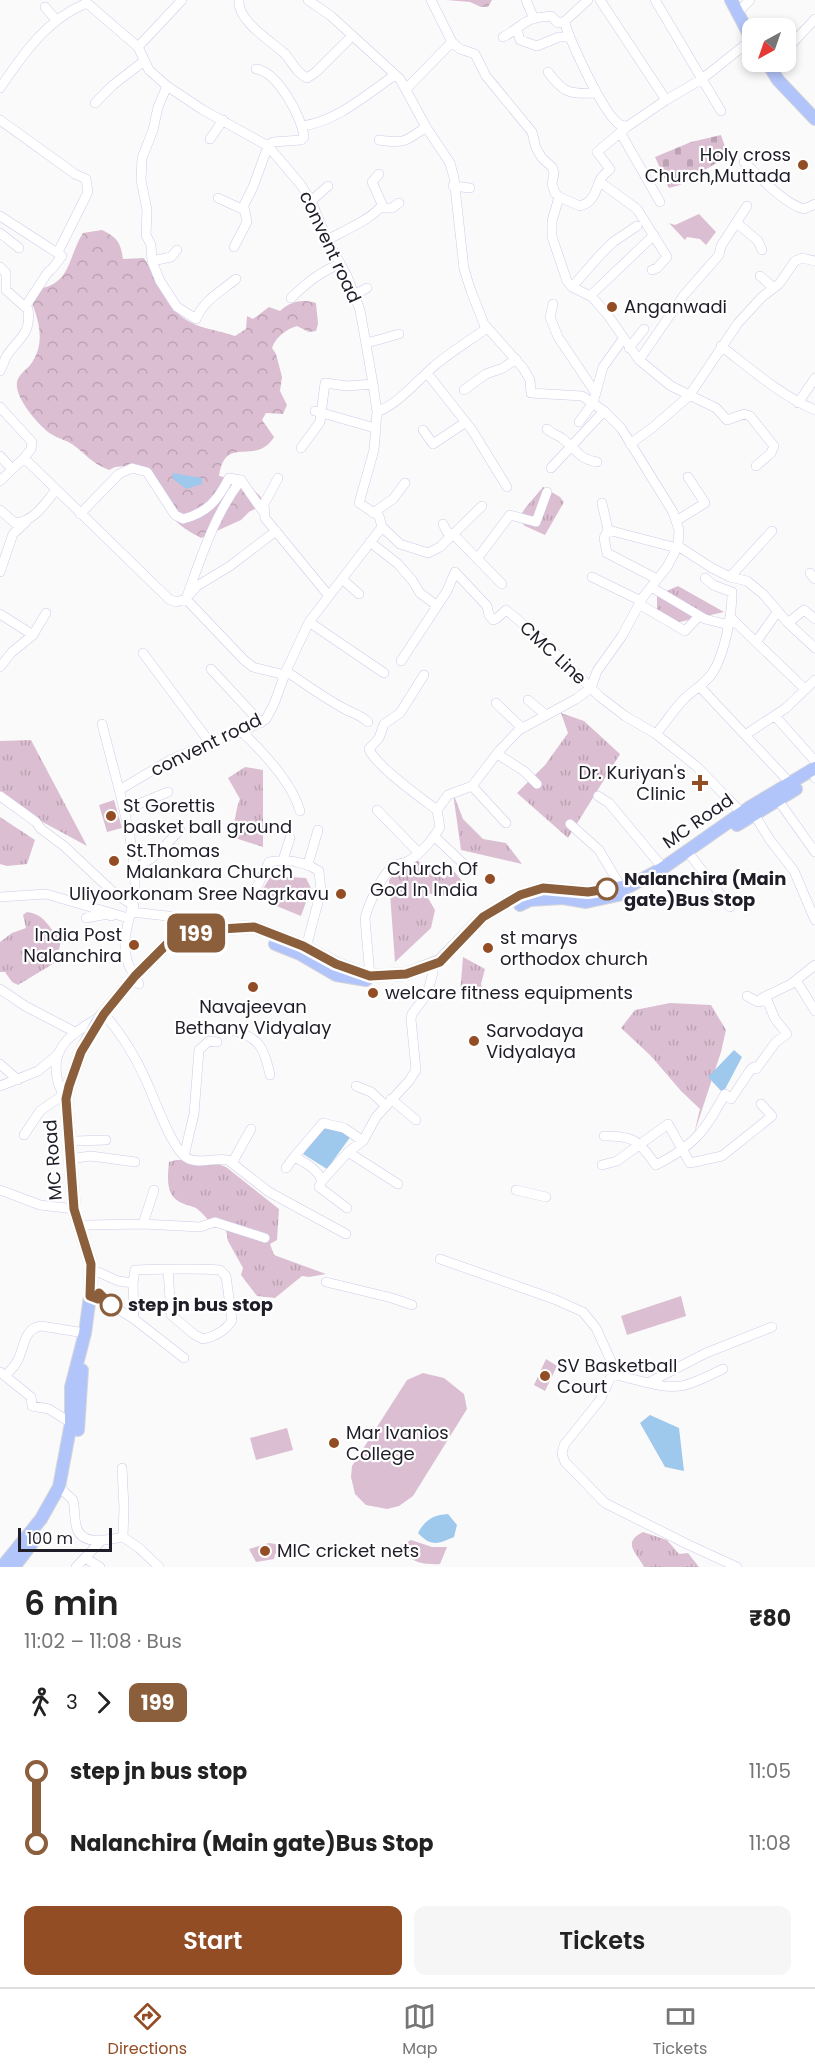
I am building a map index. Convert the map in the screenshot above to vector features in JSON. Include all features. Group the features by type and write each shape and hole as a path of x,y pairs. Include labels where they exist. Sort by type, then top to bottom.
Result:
{"main road":[{"path":"731,0 742,20"},
{"path":"774,72 778,80 815,119"},
{"name":"MC Road","path":"75,1423 71,1387 96,1296 91,1264 74,1209 65,1097 81,1052 105,1015 167,944 204,930 254,927 303,946 336,964 370,976 406,974 440,962 483,917 520,895 543,888 588,892 630,885 663,868 815,768"},
{"name":"MC Road","path":"137,980 173,948 186,941 222,934 251,934 300,954 336,975 379,981 411,979 433,973 445,966 477,931 509,909 530,900 563,898 586,902 637,891 675,869 748,813 778,800 815,778"},
{"name":"MC Road","path":"5,1566 41,1532 62,1489 75,1423 80,1376 96,1296 98,1272 77,1187 74,1096 91,1046 105,1015"}],"street":[{"path":"0,88 4,74 41,34 56,20 92,2 138,47 182,0"},
{"path":"239,0 240,9 246,20 285,54 299,73 307,78 352,36"},
{"path":"308,0 331,16 352,36 361,51 395,75 406,89 426,127 452,167 464,269 471,291 487,328 516,359 530,380 531,393 582,396 604,411 621,428 658,485 680,530 677,547 667,567 640,603 622,636 597,671 591,688 511,736 472,786 448,795 437,810"},
{"path":"431,0 452,42 475,54 486,76 532,132 536,148 554,172 552,184 555,193 580,206 587,204 593,198 600,182 610,169 597,152 666,99 702,79 742,49"},
{"path":"526,0 534,19"},
{"path":"503,37 517,30 528,20 551,16 558,23 565,21 588,0"},
{"path":"600,0 666,99"},
{"path":"655,0 721,111"},
{"path":"738,12 750,0"},
{"path":"45,7 56,20"},
{"path":"796,39 815,19"},
{"path":"565,21 596,93 616,122 624,129 660,202"},
{"path":"517,30 520,39 537,46 560,37 570,37"},
{"path":"406,89 452,42"},
{"name":"convent road","path":"120,793 123,787 170,760 261,723 270,713 309,622 382,527 380,516 359,503 374,450 377,412 367,342 354,295 311,201 301,185 268,146 203,110 167,86 149,70 138,47"},
{"path":"95,103 113,85 144,62"},
{"path":"234,246 247,222 244,207 268,146 273,142 301,140 304,136 294,105 269,75 262,69 256,69"},
{"path":"548,72 556,84 568,93 596,93"},
{"path":"302,126 314,125 333,116 395,75"},
{"path":"167,86 158,107 153,130 147,141 141,170 142,192 147,210 146,235 151,245 152,261 172,301 181,311 196,319 200,309 209,298 236,279"},
{"path":"0,120 75,174 86,179 88,192 58,252"},
{"path":"210,139 223,120"},
{"path":"379,140 398,143 426,127"},
{"path":"744,162 797,208 804,209 815,204"},
{"path":"379,174 372,182 382,208"},
{"path":"600,182 637,208 654,235 667,257 652,270"},
{"path":"311,201 328,186"},
{"path":"453,186 470,188"},
{"path":"559,197 552,221 552,237 563,273 572,287 590,296 607,314 639,360 671,386 716,408 727,420 744,414 750,416 774,446 771,453 756,466"},
{"path":"218,198 240,209 244,207"},
{"path":"327,240 382,208 392,208 399,203"},
{"path":"639,360 684,295 719,255 721,246 747,206"},
{"path":"0,216 62,256 48,272 25,307"},
{"path":"737,223 758,241 762,250"},
{"path":"572,287 613,242 637,226"},
{"path":"0,233 19,248"},
{"path":"590,296 654,235"},
{"path":"152,261 171,257 177,250"},
{"path":"630,444 689,396 721,346 751,308 774,288 797,259 815,261"},
{"path":"291,298 325,270 340,264"},
{"path":"0,267 6,273 6,290 28,309 29,317 26,333 6,357 0,371"},
{"path":"760,276 774,288"},
{"path":"354,295 367,288"},
{"path":"553,304 550,317 558,337 595,392"},
{"path":"377,412 387,408 427,373 487,328"},
{"path":"629,348 644,329"},
{"path":"367,342 399,334"},
{"path":"579,422 593,403 603,367 623,339"},
{"path":"721,346 754,373 798,403 815,410"},
{"path":"464,390 486,374 503,368 516,359"},
{"path":"427,373 466,422 507,488"},
{"path":"798,403 815,378"},
{"path":"300,448 320,422 318,412 325,383 347,386 373,384"},
{"path":"0,407 32,442 31,449 24,458 0,481"},
{"path":"551,468 604,411"},
{"path":"318,412 375,428"},
{"path":"423,430 432,444 466,422"},
{"path":"547,429 566,440 570,447 588,460 597,462"},
{"path":"0,456 12,469"},
{"path":"24,458 169,599 176,602 186,599 197,586 230,566 276,531"},
{"path":"80,514 119,474 132,468 147,472 176,515 183,519 198,515 208,507 223,491 229,478 241,480 264,513"},
{"path":"676,521 705,503 688,477"},
{"path":"278,478 264,504 265,518 329,596"},
{"path":"186,599 207,540 226,499 241,480"},
{"path":"373,513 393,499 405,483"},
{"path":"0,573 13,534 34,516 56,490"},
{"path":"477,559 510,515 536,522 547,492"},
{"path":"602,503 608,530 604,538 607,553 657,579"},
{"path":"382,527 400,544 428,553 440,547 454,535 482,506"},
{"path":"0,510 15,523 26,522"},
{"path":"443,524 447,532 454,535 502,584"},
{"path":"608,530 677,547 730,577 747,581 763,594 788,623 815,648"},
{"path":"730,577 772,531"},
{"path":"370,542 398,564 420,592 436,605"},
{"name":"CMC Line","path":"401,661 447,591 455,572 487,606 493,620 506,610 546,644 591,688 625,716 656,734 748,813 794,871 815,920"},
{"path":"592,577 685,631 699,616"},
{"path":"656,734 685,698 700,687 712,673 720,658 730,621 732,592 713,585 705,578"},
{"path":"342,579 359,594"},
{"path":"651,587 699,616 730,621 756,642 805,689"},
{"path":"186,599 253,667 286,673 368,722"},
{"path":"672,624 682,606"},
{"path":"788,623 804,610 815,619"},
{"path":"756,642 778,611"},
{"path":"0,667 12,652 33,635 45,612"},
{"path":"0,615 33,635"},
{"path":"309,622 384,673"},
{"path":"681,629 681,641"},
{"path":"143,653 211,744"},
{"path":"211,669 261,723"},
{"path":"370,976 366,910 392,868 409,861 440,827 437,810 373,758 369,749 379,738 384,724 400,713 424,675"},
{"path":"745,735 775,716 815,680"},
{"path":"700,687 790,784"},
{"path":"528,700 546,715"},
{"path":"496,703 522,728"},
{"path":"775,716 815,761"},
{"path":"102,724 120,793 134,870 130,914 124,938 128,964 137,980"},
{"path":"242,732 279,775 297,800 300,811"},
{"path":"497,754 524,771 537,784"},
{"path":"472,786 506,823"},
{"path":"123,810 168,792"},
{"path":"0,796 64,846 113,892 130,914"},
{"path":"598,796 609,803 663,868"},
{"path":"778,800 815,852"},
{"path":"377,810 418,852"},
{"path":"570,824 598,850 621,887"},
{"path":"134,870 156,855 180,830"},
{"path":"308,864 318,830"},
{"path":"434,836 470,870"},
{"path":"283,860 290,838"},
{"path":"692,856 730,907"},
{"path":"255,891 269,862 283,860 308,864 319,871 321,891 308,940 303,946"},
{"path":"1,896 20,897 46,894 130,914"},
{"path":"86,918 108,914 130,914 195,919 221,928"},
{"path":"762,998 796,980 815,965"},
{"path":"347,1208 319,1186 348,1152 363,1142 388,1102 409,1081 416,1070 411,1019 412,1014 427,994 433,973"},
{"path":"796,980 815,1011"},
{"path":"0,989 24,1006 75,1032"},
{"path":"604,1136 632,1137 656,1165 698,1138 725,1094 731,1099 751,1069 754,1067 756,1069 776,1042 787,1034 775,1019 767,1000 758,1002 747,996"},
{"path":"0,1086 38,1071 56,1056 62,1045 75,1032 105,1015 126,1042 146,1078 170,1133 184,1156 190,1160 220,1158 232,1163 269,1192 346,1234"},
{"path":"229,1029 248,1035 258,1042 263,1049 270,1075"},
{"path":"184,1156 194,1114 199,1050 209,1041 217,1042"},
{"path":"24,1135 40,1111 65,1097 56,1078 56,1056"},
{"path":"0,1064 18,1080"},
{"path":"356,1086 388,1102 416,1120"},
{"path":"602,1165 617,1161 668,1124 681,1151 690,1163 722,1156 772,1116 761,1104"},
{"path":"286,1168 323,1123 344,1128 363,1142"},
{"path":"232,1163 251,1128"},
{"path":"75,1142 106,1140"},
{"path":"348,1152 398,1184"},
{"path":"76,1158 91,1156 135,1162"},
{"path":"294,1156 320,1174 322,1181"},
{"path":"0,1190 40,1205 74,1209"},
{"path":"143,1224 154,1190"},
{"path":"516,1190 546,1197"},
{"path":"87,1225 143,1224 200,1227 215,1222 265,1238"},
{"path":"440,1259 554,1299 583,1312 596,1328 612,1363 612,1374 600,1400 564,1445 562,1454 565,1462 605,1503 737,1567"},
{"path":"134,1319 135,1270 168,1269 220,1270 226,1276 231,1323 221,1332 203,1339 198,1338 175,1320 170,1310 168,1269"},
{"path":"98,1272 117,1281 134,1283"},
{"path":"326,1282 412,1305"},
{"path":"96,1296 134,1319 184,1358"},
{"path":"75,1423 49,1409 32,1406 31,1397 3,1374 16,1364 28,1334 35,1326 85,1333"},
{"path":"648,1383 706,1353 772,1327"},
{"path":"612,1374 666,1388 684,1387 723,1369"},
{"path":"122,1468 123,1537"},
{"path":"62,1489 73,1500 79,1534 89,1539 102,1540 123,1537 159,1567"},
{"path":"76,1567 102,1540"},
{"path":"85,1558 100,1567"}],"green space":[{"path":"447,0 492,0 488,7 481,7 470,2"},
{"path":"721,135 728,156 680,185 669,188 655,157 691,142"},
{"path":"699,214 716,232 706,245 700,239 687,237 685,240 669,223 675,225"},
{"path":"102,230 117,241 123,259 144,258 168,302 181,316 201,326 235,336 246,329 247,316 253,319 269,307 280,311 297,302 316,303 318,324 316,331 309,332 297,326 293,327 278,337 273,344 272,348 276,354 282,377 280,391 287,405 283,414 266,413 262,420 274,437 267,446 259,450 234,453 222,463 219,476 242,479 261,497 260,506 241,520 201,538 182,527 162,504 136,465 115,467 109,470 98,464 72,444 46,430 28,411 19,395 18,379 36,356 40,340 40,331 30,298 37,289 57,282 63,276 83,233"},
{"path":"543,487 564,502 545,535 525,526 518,519"},
{"path":"678,586 724,612 671,624 657,619 657,595"},
{"path":"561,713 584,721 620,754 568,838 517,793 545,765 568,733"},
{"path":"31,740 87,846 0,799 0,741"},
{"path":"245,767 263,770 263,847 229,836 240,799 228,778"},
{"path":"453,793 463,819 483,839 506,843 522,864 461,850"},
{"name":"St Gorettis basket ball ground","path":"114,800 122,828 107,832 99,805"},
{"path":"0,817 35,840 27,864 7,866 0,864"},
{"path":"412,857 444,879 453,870 462,881 445,896 425,893 435,910 431,928 395,962 389,880 395,873 395,863"},
{"path":"271,876 306,878 311,888 301,916 257,898"},
{"path":"27,912 40,916 53,931 62,937 56,962 18,985 12,982 5,972 0,972 0,942 12,933 26,928 23,915"},
{"path":"463,957 485,969 481,984 483,992 460,993"},
{"path":"670,1003 711,1005 726,1030 694,1134 700,1109 651,1056 621,1028 635,1010"},
{"path":"208,1160 226,1167 279,1209 277,1240 270,1244 274,1255 326,1274 302,1276 275,1298 257,1296 241,1275 243,1268 228,1241 226,1230 211,1223 196,1208 178,1201 171,1193 168,1183 169,1162"},
{"path":"681,1296 686,1316 627,1335 621,1316"},
{"name":"SV Basketball Court","path":"546,1359 557,1366 545,1391 534,1385"},
{"path":"423,1373 444,1378 464,1394 467,1409 413,1496 399,1506 387,1509 366,1505 355,1494 351,1477 352,1466 407,1380"},
{"path":"287,1428 293,1450 256,1460 250,1438"},
{"path":"643,1532 667,1540 679,1554 688,1553 699,1567 644,1567 632,1544 636,1536"},
{"path":"411,1540 432,1547 447,1547 440,1564 422,1563 407,1556 399,1546"},
{"name":"MIC cricket nets","path":"269,1543 280,1548 279,1553 275,1554 274,1559 256,1562 249,1549"}],"water":[{"path":"172,473 202,478 202,484 186,489 173,479"},
{"path":"734,1050 742,1057 723,1093 708,1077"},
{"path":"326,1120 351,1136 327,1169 303,1154"},
{"path":"650,1415 679,1428 684,1471 665,1467 640,1423"},
{"path":"448,1514 457,1525 454,1537 435,1543 427,1541 418,1533 430,1519"}],"bus line":[{"name":"199","path":"111,1305 99,1293 98,1299 90,1296 91,1264 74,1209 66,1099 81,1052 97,1022 135,976 167,944 204,930 254,927 303,946 336,964 370,976 406,974 440,962 483,917 520,895 543,888 588,892 607,889"}],"place":[{"name":"Holy cross Church,Muttada","path":"803,165"},
{"name":"Anganwadi","path":"612,307"},
{"name":"Dr. Kuriyan's Clinic","path":"700,783"},
{"name":"St Gorettis basket ball ground","path":"111,816"},
{"name":"St.Thomas Malankara Church","path":"114,861"},
{"name":"Church Of God In India","path":"490,879"},
{"name":"Nalanchira (Main gate)Bus Stop","path":"607,889"},
{"name":"Uliyoorkonam Sree Nagrkavu","path":"341,894"},
{"name":"India Post Nalanchira","path":"134,945"},
{"name":"st marys orthodox church","path":"488,948"},
{"name":"Navajeevan Bethany Vidyalay","path":"253,987"},
{"name":"welcare fitness equipments","path":"373,993"},
{"name":"Sarvodaya Vidyalaya","path":"474,1041"},
{"name":"step jn bus stop","path":"111,1305"},
{"name":"SV Basketball Court","path":"545,1376"},
{"name":"Mar Ivanios College","path":"334,1443"},
{"name":"MIC cricket nets","path":"265,1551"}]}
